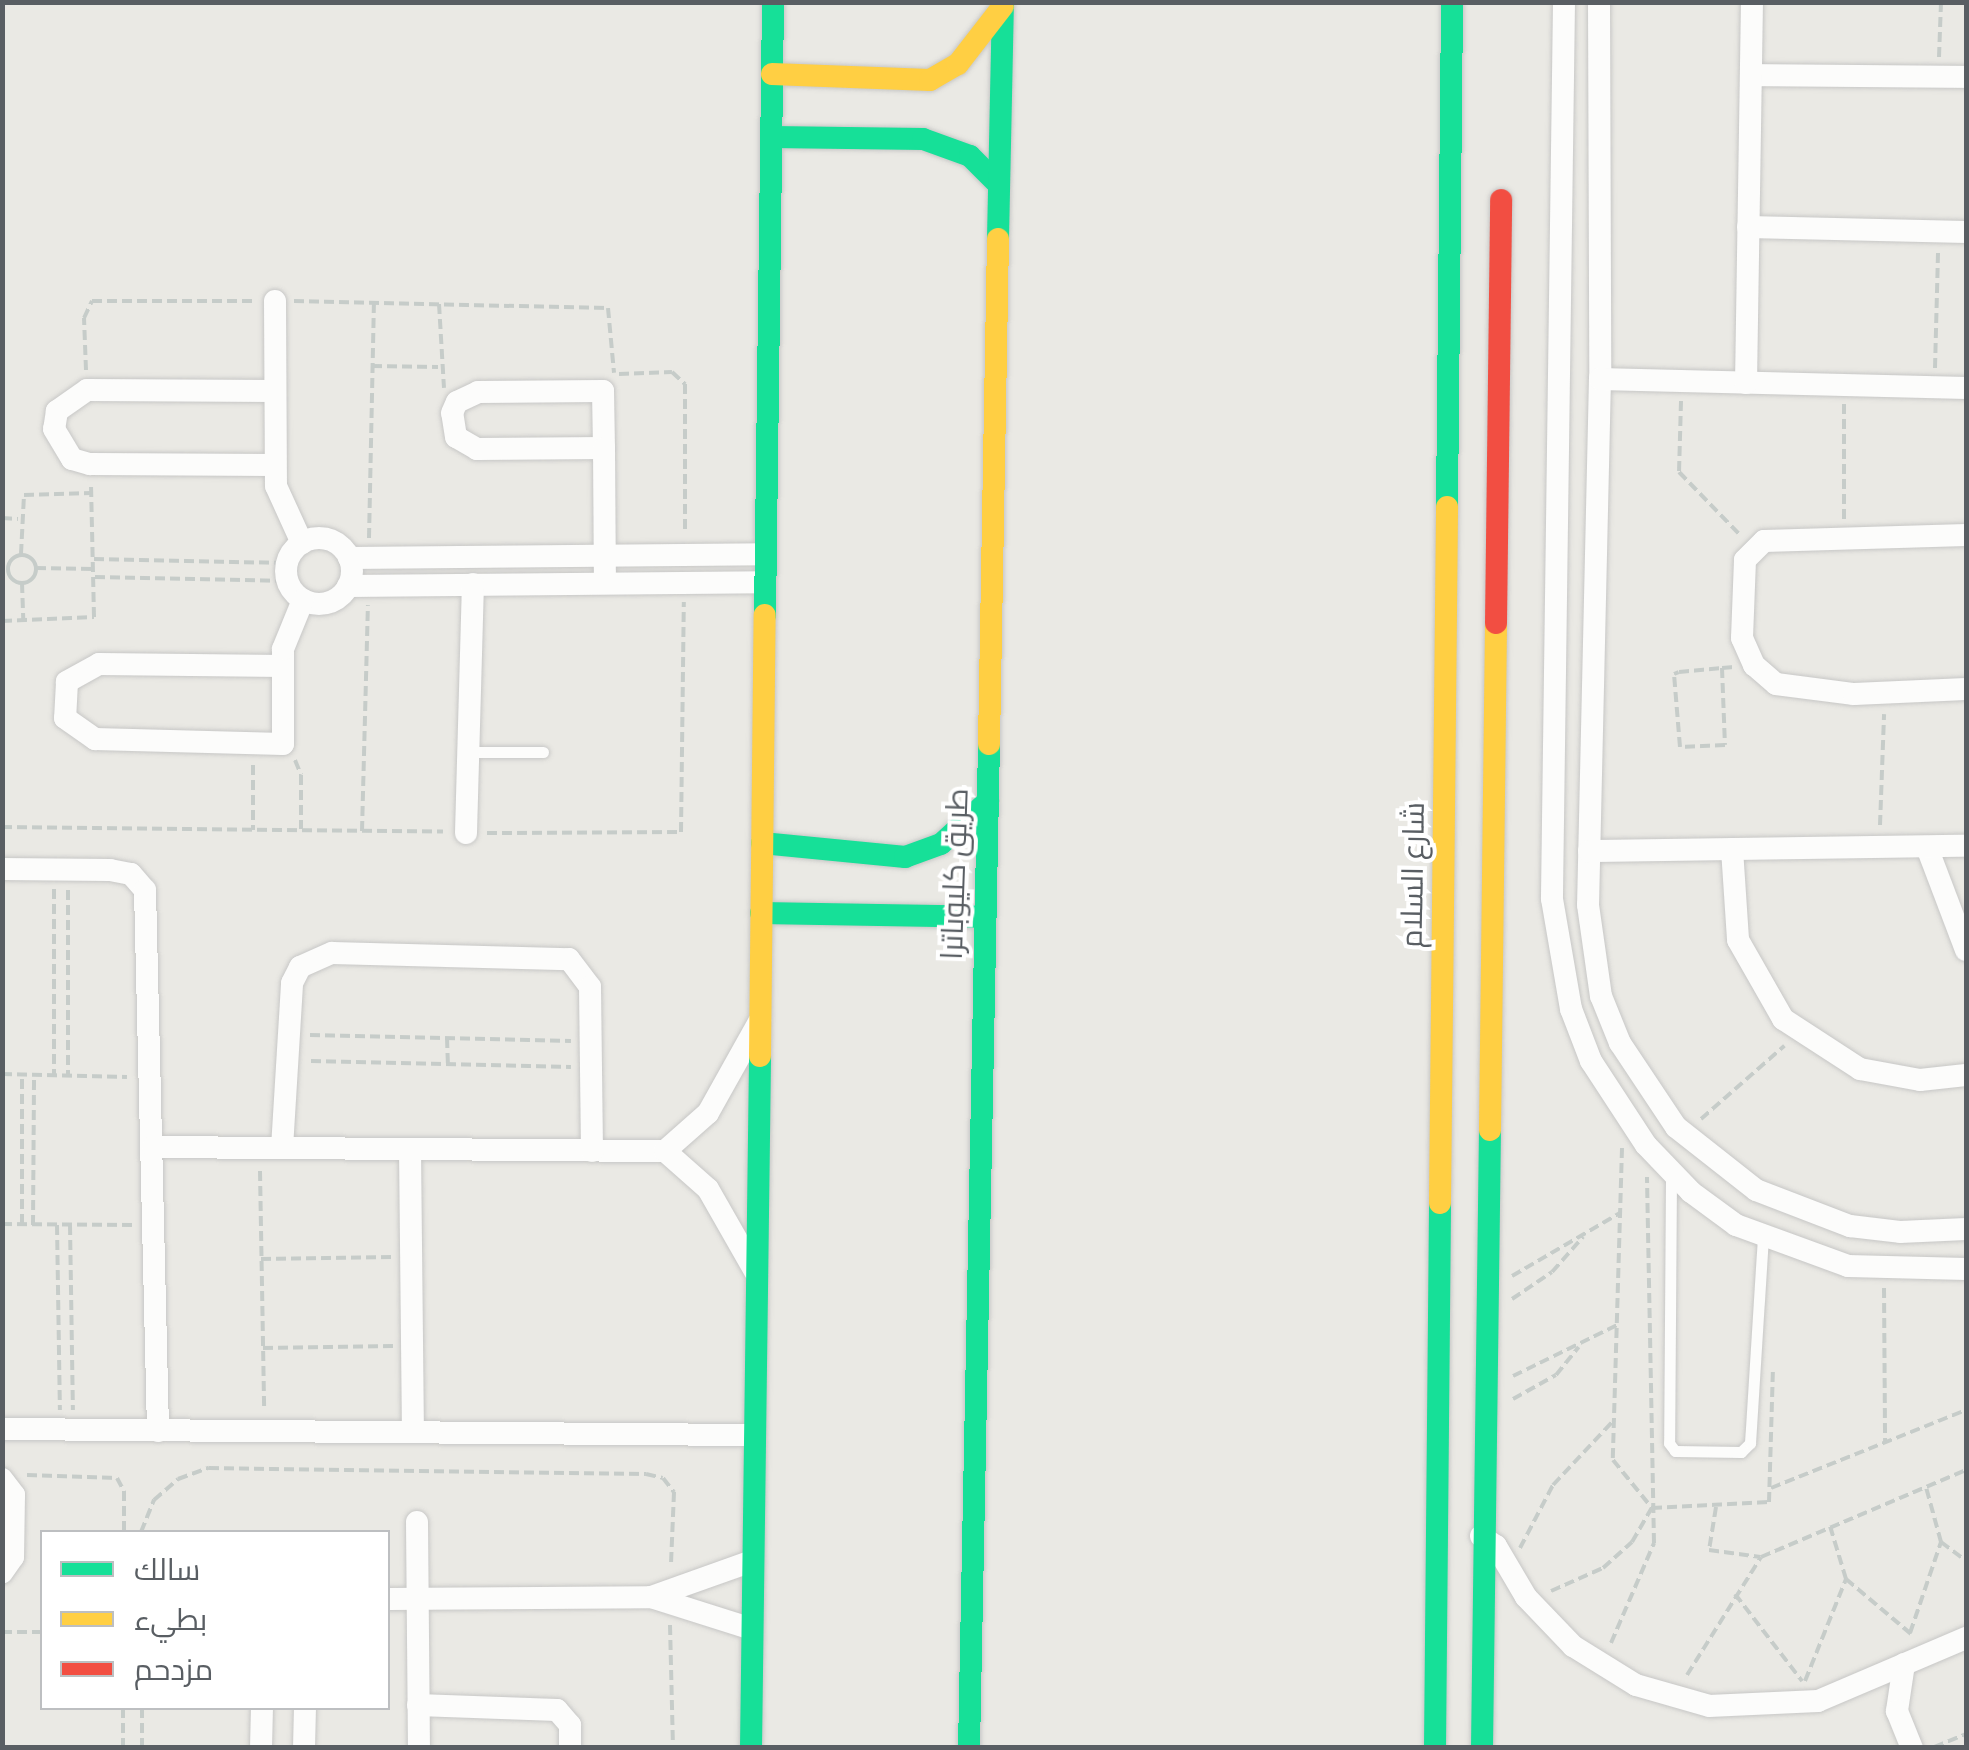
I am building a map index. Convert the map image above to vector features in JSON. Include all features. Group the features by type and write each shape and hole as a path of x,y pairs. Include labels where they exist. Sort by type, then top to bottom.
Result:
{"main road":[{"path":"751,1748 773,2"},
{"name":"شارع السلام","path":"1434,1748 1452,2"},
{"path":"772,74 930,80 958,64 1002,4"},
{"name":"طريق كليوباترا","path":"970,1748 995,181 1002,4"},
{"path":"772,138 923,139 954,148 995,181"},
{"path":"1482,1748 1481,1536 1486,1413 1501,200"},
{"path":"762,842 905,857 941,844 988,801"},
{"path":"761,913 982,917"}],"street":[{"path":"1564,2 1552,899 1558,956 1591,1061 1623,1116 1646,1146 1671,1172 1736,1225 1848,1266 1966,1269"},
{"path":"1599,2 1600,379 1589,851 1591,946 1602,996 1645,1088 1684,1134 1756,1190 1802,1211 1900,1232 1966,1228"},
{"path":"1746,383 1752,2"},
{"path":"1563,65 1599,65"},
{"path":"1751,75 1966,77"},
{"path":"1748,227 1966,232"},
{"path":"275,301 275,464 281,506 302,543"},
{"path":"1600,379 1966,388"},
{"path":"604,448 465,446 452,426 457,402 478,392 609,382 604,448 604,583"},
{"path":"275,391 87,390 57,410 54,428 59,446 90,464 275,464"},
{"path":"1966,535 1778,539 1752,549 1742,574 1742,638 1754,665 1776,684 1886,694 1966,689"},
{"path":"302,543 328,540 359,558 766,554"},
{"path":"302,543 287,572 303,600"},
{"path":"358,586 359,558"},
{"path":"303,600 329,603 358,586 765,582"},
{"path":"466,833 473,584"},
{"path":"283,666 99,664 67,682 62,700 65,718 95,740 282,744 286,631 303,600"},
{"path":"1554,666 1592,666"},
{"path":"1589,851 1928,850 1966,846"},
{"path":"1732,849 1738,940 1764,995 1799,1033 1832,1056 1889,1076 1966,1075"},
{"path":"1928,850 1966,950"},
{"path":"2,869 131,874 146,890 158,1430"},
{"path":"271,1148 287,1061 292,983 315,957 531,956 569,958 583,970 590,987 592,1151"},
{"path":"153,1147 665,1151 708,1113 760,1020"},
{"path":"410,1149 413,1432"},
{"path":"665,1151 708,1190 757,1274"},
{"path":"2,1429 755,1435"},
{"path":"2,1573 13,1556 11,1476"},
{"path":"416,1522 419,1748"},
{"path":"1481,1536 1496,1546 1526,1597 1601,1666 1673,1698 1746,1709 1904,1664 1966,1638"},
{"path":"663,1597 752,1561"},
{"path":"390,1599 663,1597 752,1629"},
{"path":"1904,1664 1897,1711 1919,1746"},
{"path":"418,1706 557,1710 570,1725 570,1748"},
{"path":"261,1748 262,1710"},
{"path":"304,1710 304,1748"}],"lane":[{"path":"468,752 543,752"},
{"path":"1671,1172 1669,1444 1675,1451 1741,1452 1750,1443 1763,1238"}],"path":[{"path":"1938,76 1941,2"},
{"path":"1934,388 1938,232"},
{"path":"87,390 84,318 92,300 608,308 609,382 672,372 685,384 685,554"},
{"path":"359,558 374,302"},
{"path":"439,304 438,367 457,402"},
{"path":"372,366 438,367"},
{"path":"1682,381 1679,472 1752,549"},
{"path":"1844,385 1844,539"},
{"path":"2,621 90,620 96,612 90,464"},
{"path":"22,583 8,568 21,554 24,495 91,494"},
{"path":"2,518 20,519"},
{"path":"21,554 36,568 94,569"},
{"path":"94,560 287,572"},
{"path":"22,621 22,583 36,568"},
{"path":"94,577 287,572"},
{"path":"2,827 681,832 684,582"},
{"path":"358,586 362,831"},
{"path":"1722,668 1725,745 1680,748 1673,676 1722,668 1754,665"},
{"path":"1878,850 1886,694"},
{"path":"252,743 253,830"},
{"path":"282,744 301,774 300,831"},
{"path":"54,1075 60,870"},
{"path":"60,870 68,1076"},
{"path":"1684,1134 1799,1033"},
{"path":"289,1034 590,1041"},
{"path":"447,1038 448,1064"},
{"path":"287,1061 591,1068"},
{"path":"2,1074 151,1077"},
{"path":"22,1074 22,1224"},
{"path":"34,1075 34,1225"},
{"path":"1623,1116 1614,1465 1652,1508"},
{"path":"1601,1666 1651,1556 1646,1146"},
{"path":"264,1431 261,1259 271,1148"},
{"path":"1487,1302 1620,1213"},
{"path":"2,1224 154,1226"},
{"path":"57,1225 66,1430"},
{"path":"66,1430 70,1225"},
{"path":"1487,1302 1552,1272 1586,1233"},
{"path":"261,1259 412,1256"},
{"path":"1884,1284 1884,1443"},
{"path":"1486,1389 1617,1326"},
{"path":"1486,1413 1556,1375 1582,1342"},
{"path":"263,1348 413,1346"},
{"path":"1769,1488 1966,1410"},
{"path":"1508,1569 1552,1485 1614,1420"},
{"path":"143,1530 154,1500 178,1478 209,1468 646,1474 663,1478 674,1492 663,1597 673,1748"},
{"path":"1673,1698 1734,1594 1761,1557 1966,1470"},
{"path":"11,1476 117,1478 124,1492 124,1530"},
{"path":"1910,1633 1941,1542 1926,1487"},
{"path":"1717,1504 1709,1550 1761,1557"},
{"path":"1526,1597 1603,1568 1632,1542 1652,1508"},
{"path":"1830,1526 1846,1579 1933,1652"},
{"path":"1941,1542 1966,1562"},
{"path":"1811,1692 1846,1579"},
{"path":"1734,1594 1811,1692"},
{"path":"2,1632 40,1632"},
{"path":"123,1710 123,1748"},
{"path":"142,1710 142,1748"},
{"path":"1919,1746 1936,1748 1966,1734"}],"traffic: fast":[{"path":"765,615 773,2"},
{"path":"998,239 1003,2"},
{"path":"1447,507 1452,2"},
{"path":"772,137 923,139 970,156 995,181"},
{"path":"969,1748 989,744"},
{"path":"762,843 905,857 941,844 988,801"},
{"path":"761,913 982,917"},
{"path":"751,1748 760,1056"},
{"path":"1482,1748 1490,1130"},
{"path":"1435,1748 1440,1203"}],"traffic: slow":[{"path":"772,74 930,80 958,64 1003,6"},
{"path":"989,744 998,239"},
{"path":"1440,1203 1447,507"},
{"path":"760,1056 765,615"},
{"path":"1490,1130 1496,623"}],"traffic: jam":[{"path":"1496,623 1501,200"}]}
